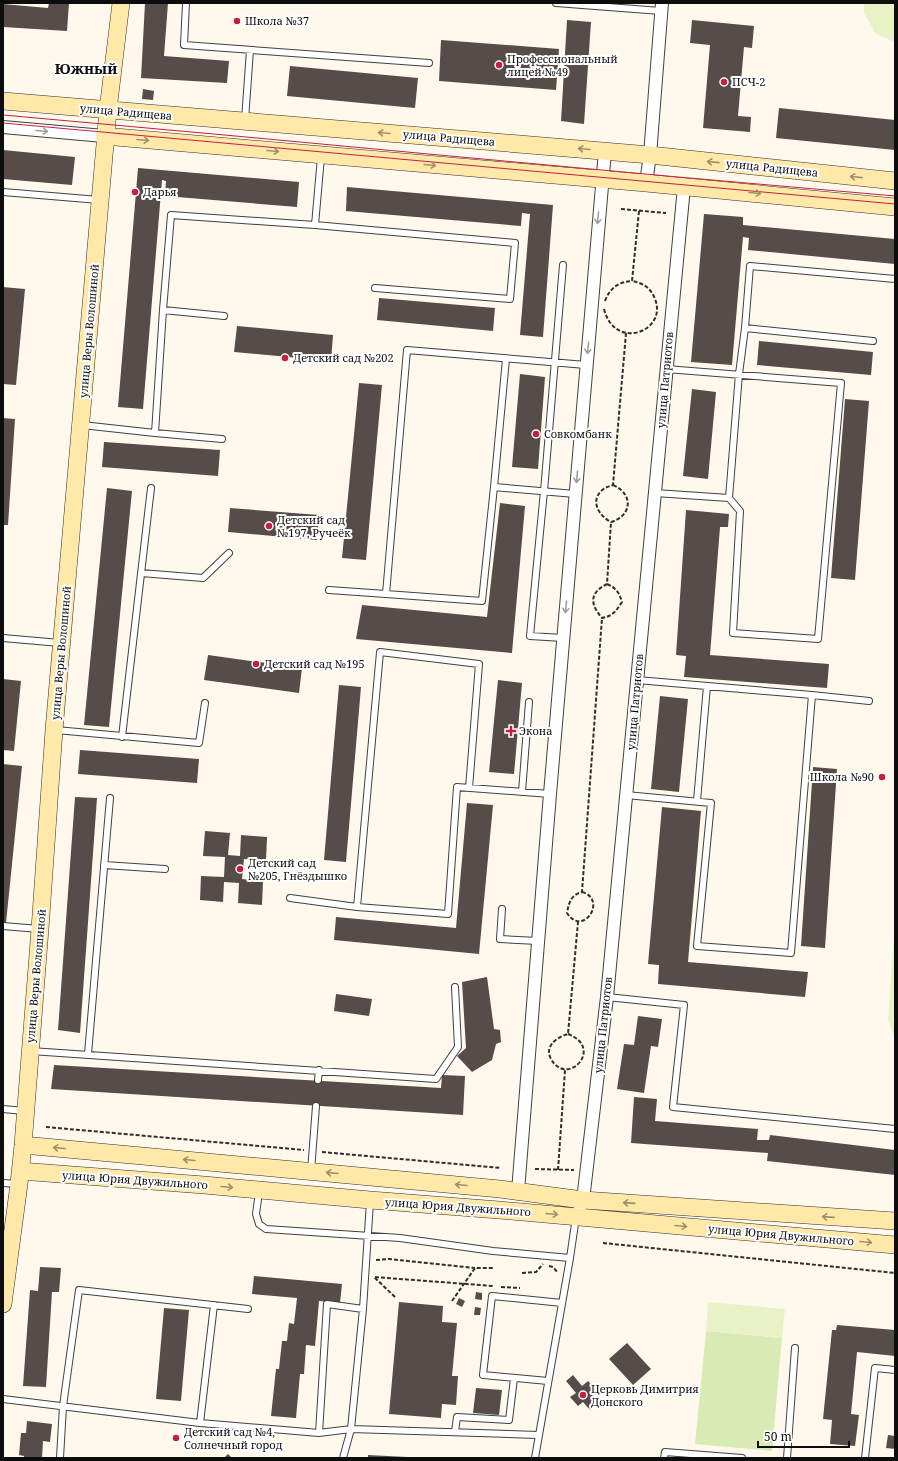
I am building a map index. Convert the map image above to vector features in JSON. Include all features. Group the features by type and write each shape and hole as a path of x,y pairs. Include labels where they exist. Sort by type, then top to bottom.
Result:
{"street":[{"name":"улица Веры Волошиной","path":"3,1304 14,1179 23,1145 54,730 108,110 121,3"},
{"path":"646,182 650,155 662,7"},
{"name":"улица Радищева","path":"3,101 650,155 895,181"},
{"path":"3,127 646,182 895,207"},
{"path":"518,1191 575,494 605,151"},
{"name":"улица Патриотов","path":"576,1216 583,1200 607,998 684,187"},
{"name":"улица Юрия Двужильного","path":"23,1145 518,1191 583,1200 895,1221"},
{"path":"204,1185 207,1161"},
{"name":"улица Юрия Двужильного","path":"14,1179 204,1185 895,1244"}],"lane":[{"path":"186,3 184,45 429,63"},
{"path":"556,3 662,7"},
{"path":"245,122 250,50"},
{"path":"315,225 321,155"},
{"path":"3,192 101,200"},
{"path":"155,433 171,215 315,225 515,242 510,298 375,288"},
{"path":"563,265 530,636 563,638"},
{"path":"666,368 739,374 841,383 818,639 733,633 740,511 729,498 739,374 745,328 750,266 895,279"},
{"path":"163,310 224,316"},
{"path":"745,328 873,341"},
{"path":"386,594 407,350 586,365"},
{"path":"330,590 482,601 506,358"},
{"path":"81,425 222,439"},
{"path":"494,487 575,494"},
{"path":"122,737 151,488"},
{"path":"655,493 729,498"},
{"path":"141,573 203,578 229,553"},
{"path":"3,638 62,643"},
{"path":"357,907 380,652 479,664 469,788"},
{"path":"637,680 869,701"},
{"path":"697,801 707,686"},
{"path":"626,796 711,803 697,946 791,953 812,696"},
{"path":"522,792 529,702"},
{"path":"54,730 199,743 205,703"},
{"path":"290,898 357,907 448,914 457,788 550,794"},
{"path":"88,1054 110,798"},
{"path":"104,865 165,869"},
{"path":"502,909 500,939 538,941"},
{"path":"3,926 40,930"},
{"path":"30,1051 436,1078 458,1047 455,987"},
{"path":"607,998 684,1005 673,1107 895,1129"},
{"path":"318,1080 319,1070"},
{"path":"311,1171 316,1106"},
{"path":"3,1109 26,1111"},
{"path":"259,1190 256,1214 259,1224 266,1228 400,1238 493,1251 570,1258"},
{"path":"343,1458 351,1429 370,1200"},
{"path":"535,1458 576,1216"},
{"path":"60,1458 63,1406 79,1290 248,1309"},
{"path":"548,1381 483,1375 492,1296 562,1303"},
{"path":"319,1433 327,1304 362,1309"},
{"path":"200,1423 214,1305"},
{"path":"787,1458 795,1348"},
{"path":"866,1458 875,1368 895,1370"},
{"path":"455,1432 457,1417 509,1420 514,1378"},
{"path":"3,1399 200,1423 319,1433 351,1429 538,1435"},
{"path":"664,1458 665,1452 742,1458"}],"path":[{"path":"621,209 666,213"},
{"path":"632,281 639,211"},
{"path":"632,281 641,283 648,287 654,294 657,310 655,319 646,328 635,333 626,333 618,331 611,325 606,318 605,304 609,292 615,286 623,282 632,281"},
{"path":"613,485 626,333"},
{"path":"613,485 621,489 628,503 625,513 619,520 610,522 598,512 596,502 598,494 605,487 613,485"},
{"path":"607,584 610,522"},
{"path":"582,892 602,618 594,608 593,600 595,593 607,584"},
{"path":"602,618 610,616 616,611 622,602 620,594 615,588 607,584"},
{"path":"582,892 587,893 592,898 594,905 589,917 582,921 575,922 567,913 568,904 572,897 582,892"},
{"path":"568,1034 578,922"},
{"path":"568,1034 579,1039 584,1046 585,1054 575,1067 562,1070 554,1064 550,1056 550,1048 553,1040 568,1034"},
{"path":"558,1170 565,1070"},
{"path":"46,1127 501,1168"},
{"path":"535,1169 574,1170"},
{"path":"603,1243 895,1273"},
{"path":"375,1265 376,1259 475,1268 493,1268"},
{"path":"522,1273 536,1272 542,1264 553,1267 559,1273"},
{"path":"452,1301 475,1268"},
{"path":"374,1277 375,1271"},
{"path":"374,1277 520,1288"},
{"path":"374,1277 395,1297"}],"green space":[{"path":"864,3 895,3 895,42 876,34 864,13"},
{"path":"895,920 895,1038 888,1020"},
{"path":"708,1302 785,1309 782,1338 706,1331"},
{"path":"706,1331 782,1338 772,1451 695,1444"}],"building":[{"path":"49,3 69,3 67,31 3,27 3,4 48,8"},
{"path":"145,3 168,3 164,56 229,61 227,83 141,78"},
{"path":"567,20 591,22 584,124 561,121"},
{"name":"ПСЧ-2","path":"692,20 754,26 752,48 744,47 738,116 751,117 750,132 703,128 710,45 690,43"},
{"name":"Профессиональный лицей №49","path":"441,40 559,49 556,90 439,81"},
{"path":"290,66 418,78 415,108 287,96"},
{"path":"143,89 154,91 153,100 142,99"},
{"path":"779,108 895,120 895,150 776,138"},
{"path":"3,150 75,157 72,185 3,179"},
{"path":"138,168 299,182 297,207 165,196 166,181 162,180 143,409 118,407"},
{"path":"347,187 553,205 543,337 520,335 530,214 522,213 521,226 346,211"},
{"path":"704,214 743,217 743,225 895,239 895,264 748,250 749,238 743,237 732,365 691,362"},
{"path":"3,287 25,289 16,385 3,384"},
{"path":"379,298 495,308 493,331 377,320"},
{"path":"237,326 333,335 331,361 234,352"},
{"path":"759,341 873,352 871,375 757,365"},
{"path":"520,374 545,377 538,469 512,467"},
{"path":"359,383 382,385 366,560 342,558"},
{"path":"692,389 716,392 708,479 683,476"},
{"path":"845,399 869,401 855,580 831,578"},
{"path":"3,418 15,419 8,525 3,525"},
{"path":"104,442 220,450 218,476 102,467"},
{"path":"107,488 132,491 109,727 84,725"},
{"path":"500,503 525,506 512,653 356,639 362,605 487,617"},
{"path":"230,508 319,515 317,540 228,532"},
{"path":"686,510 729,514 728,527 720,527 710,655 829,664 827,688 684,677 686,656 676,655"},
{"path":"208,655 302,668 299,693 204,680"},
{"path":"3,679 21,681 14,751 3,750"},
{"path":"498,680 522,683 514,774 489,772"},
{"path":"339,685 361,687 346,862 324,860"},
{"path":"660,696 688,699 679,792 651,789"},
{"path":"80,750 199,759 197,783 78,774"},
{"path":"3,764 22,766 6,923 3,923"},
{"path":"813,767 837,769 825,948 801,946"},
{"path":"75,797 97,798 80,1033 58,1030"},
{"path":"467,803 493,805 479,954 334,940 336,917 456,928"},
{"path":"662,807 701,811 688,962 808,972 805,997 658,984 659,965 648,964"},
{"path":"205,831 230,833 228,855 240,856 241,835 267,837 266,861 244,859 242,879 263,881 262,905 238,903 239,883 224,882 223,902 200,900 201,876 224,877 225,857 203,856"},
{"path":"487,977 494,1029 500,1030 501,1042 496,1044 492,1060 472,1072 457,1056 466,1048 462,982"},
{"path":"336,994 372,999 369,1016 334,1011"},
{"path":"638,1016 662,1019 658,1047 651,1046 644,1093 617,1089 624,1044 634,1045"},
{"path":"54,1065 441,1088 442,1075 465,1076 463,1115 51,1089"},
{"path":"634,1097 657,1099 655,1121 758,1129 757,1140 769,1140 770,1135 895,1150 895,1175 767,1161 768,1153 631,1143"},
{"path":"40,1267 61,1268 59,1292 52,1292 46,1387 23,1386 30,1290 38,1291"},
{"path":"254,1276 342,1284 340,1303 319,1301 315,1346 306,1345 304,1374 300,1374 296,1418 271,1416 276,1369 279,1369 282,1341 287,1341 289,1323 294,1324 297,1298 252,1294"},
{"path":"476,1292 482,1293 482,1300 475,1299"},
{"path":"459,1298 465,1301 462,1307 456,1304"},
{"path":"399,1302 443,1306 442,1322 457,1323 452,1376 458,1376 456,1405 442,1404 441,1418 389,1414"},
{"path":"475,1307 481,1308 480,1315 474,1315"},
{"path":"164,1308 189,1310 181,1401 156,1399"},
{"path":"837,1325 895,1330 895,1356 857,1352 851,1414 859,1415 855,1446 830,1444 832,1420 823,1419 832,1330 836,1330"},
{"path":"627,1343 651,1369 633,1385 609,1359"},
{"name":"Церковь Димитрия Донского","path":"573,1375 582,1386 588,1381 597,1391 590,1398 596,1405 590,1410 583,1402 578,1406 570,1397 576,1393 566,1381"},
{"path":"476,1388 502,1390 499,1415 473,1413"},
{"path":"27,1421 52,1424 50,1442 43,1441 42,1458 24,1458 24,1456 19,1455 21,1433 26,1433"},
{"path":"888,1435 895,1436 895,1449 886,1448"},
{"path":"228,1454 232,1458 224,1458"},
{"path":"368,1455 407,1457 407,1458 368,1458"}],"tram line":[{"path":"3,115 895,196"},
{"path":"3,123 895,204"}],"place":[{"name":"Школа №37","path":"237,21"},
{"name":"Профессиональный лицей №49","path":"499,65"},
{"name":"ПСЧ-2","path":"724,82"},
{"name":"Дарья","path":"135,192"},
{"name":"Детский сад №202","path":"285,358"},
{"name":"Совкомбанк","path":"536,434"},
{"name":"Детский сад №197, Ручеёк","path":"269,526"},
{"name":"Детский сад №195","path":"256,664"},
{"name":"Экона","path":"511,731"},
{"name":"Школа №90","path":"882,777"},
{"name":"Детский сад №205, Гнёздышко","path":"240,869"},
{"name":"Церковь Димитрия Донского","path":"583,1395"},
{"name":"Детский сад №4, Солнечный город","path":"176,1438"}],"district":[{"name":"Южный","path":"86,69"}]}
